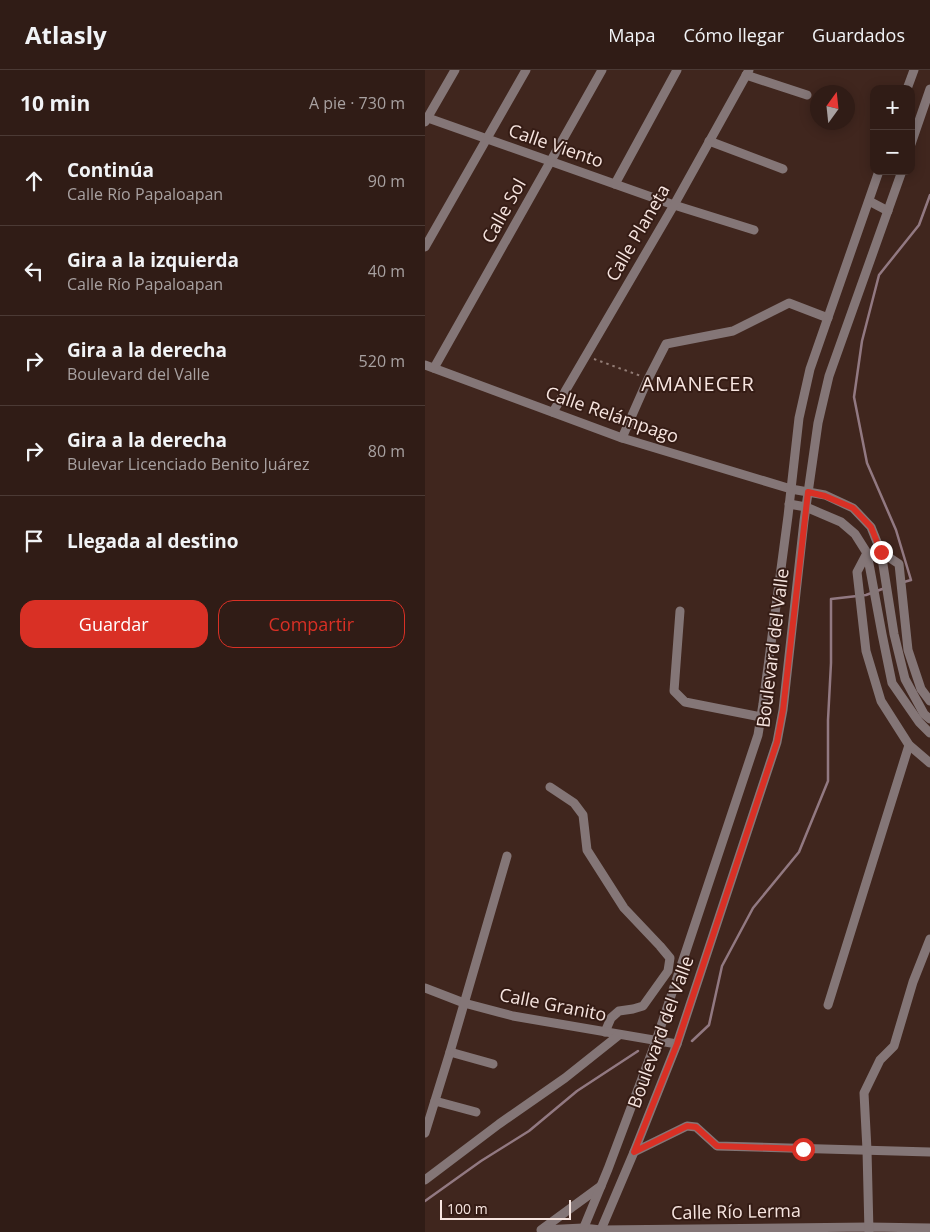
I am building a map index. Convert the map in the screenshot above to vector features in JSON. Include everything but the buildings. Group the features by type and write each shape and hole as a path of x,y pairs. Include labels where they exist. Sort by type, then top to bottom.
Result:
{"street":[{"path":"426,120 455,70"},
{"path":"425,246 526,70"},
{"name":"Calle Sol","path":"429,366 550,162 602,70"},
{"path":"615,184 677,70"},
{"path":"908,85 914,70"},
{"path":"748,73 807,95"},
{"name":"Calle Planeta","path":"553,412 674,205 748,73"},
{"path":"915,132 930,89"},
{"name":"Calle Viento","path":"426,120 487,138 674,205 754,230"},
{"path":"709,141 783,169"},
{"name":"Boulevard del Valle","path":"583,1230 602,1186 656,1041 758,734 799,418 810,369 878,175"},
{"name":"Boulevard del Valle","path":"601,1231 677,1044 777,742 783,710 806,507 818,423 829,376 901,175"},
{"path":"869,201 888,212"},
{"path":"622,438 666,344 733,331 789,303 828,318"},
{"name":"Calle Relámpago","path":"429,366 622,438 791,489 825,496 853,508 871,527 881,552 894,634 905,678 924,714 930,719"},
{"path":"789,504 806,507 841,522 855,534 867,553 892,682 919,722 930,733"},
{"path":"881,552 899,564 908,650 921,689 930,701"},
{"path":"867,553 857,572 866,651 881,701 909,745 930,763"},
{"path":"680,611 674,691 685,702 761,717"},
{"path":"828,1005 909,745"},
{"path":"550,787 574,803 583,815 587,850 624,908 669,958 668,970 643,1006 619,1011 611,1018 605,1032"},
{"path":"425,1133 507,856"},
{"path":"869,1230 864,1093 881,1060 894,1046 913,982 930,939"},
{"name":"Calle Granito","path":"425,988 464,1003 513,1016 677,1044"},
{"path":"425,1180 499,1124 565,1078 619,1034"},
{"path":"450,1052 493,1064"},
{"path":"435,1101 476,1112"},
{"path":"634,1152 687,1126 696,1127 717,1146 930,1152"},
{"path":"540,1231 602,1186"},
{"name":"Calle Río Lerma","path":"540,1231 869,1230 930,1228"}],"path":[{"path":"585,356 648,379"}],"waterway":[{"path":"904,582 911,580 896,530 867,463 854,397 862,341 879,275 919,225 930,195"},
{"path":"692,1041 709,1025 722,966 753,908 799,852 828,781 831,599 866,595 885,588"},
{"path":"425,1201 481,1161 529,1131 577,1091 638,1051"}],"district":[{"name":"AMANECER","path":"698,384"}],"route":[{"path":"803,1149 717,1146 696,1127 687,1126 634,1152 677,1044 777,742 783,710 808,492 825,496 853,508 871,527 881,552"}]}
